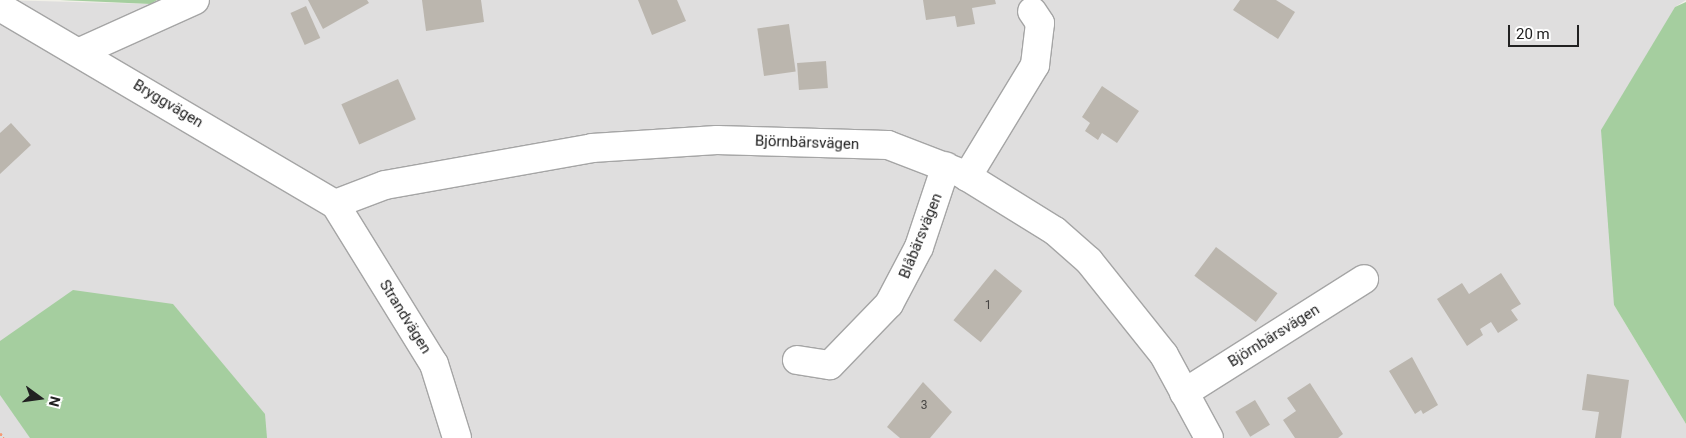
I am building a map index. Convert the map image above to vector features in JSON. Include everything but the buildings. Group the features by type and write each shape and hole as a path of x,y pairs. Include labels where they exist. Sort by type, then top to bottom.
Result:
{"street":[{"path":"80,52 195,0"},
{"name":"Bryggvägen","path":"0,6 336,204"},
{"path":"956,172 1035,65 1040,23 1032,11"},
{"name":"Björnbärsvägen","path":"336,204 385,185 583,149 698,141 888,145 956,172 1055,230 1089,261 1164,355 1209,438"},
{"name":"Blåbärsvägen","path":"796,360 830,365 889,304 956,172"},
{"name":"Strandvägen","path":"336,204 434,364 457,438"},
{"name":"Björnbärsvägen","path":"1184,392 1364,279"}],"path":[{"path":"0,433 3,438"}],"shaded area":[{"path":"0,0 151,4 157,0 1686,0 1675,7 1614,305 1686,424 1686,438 0,438"}],"green space":[{"path":"60,0 157,0 151,4"},
{"path":"1686,2 1686,424 1614,305 1601,130 1675,7"},
{"path":"73,290 173,304 265,414 267,438 30,438 0,395 0,341"}]}
